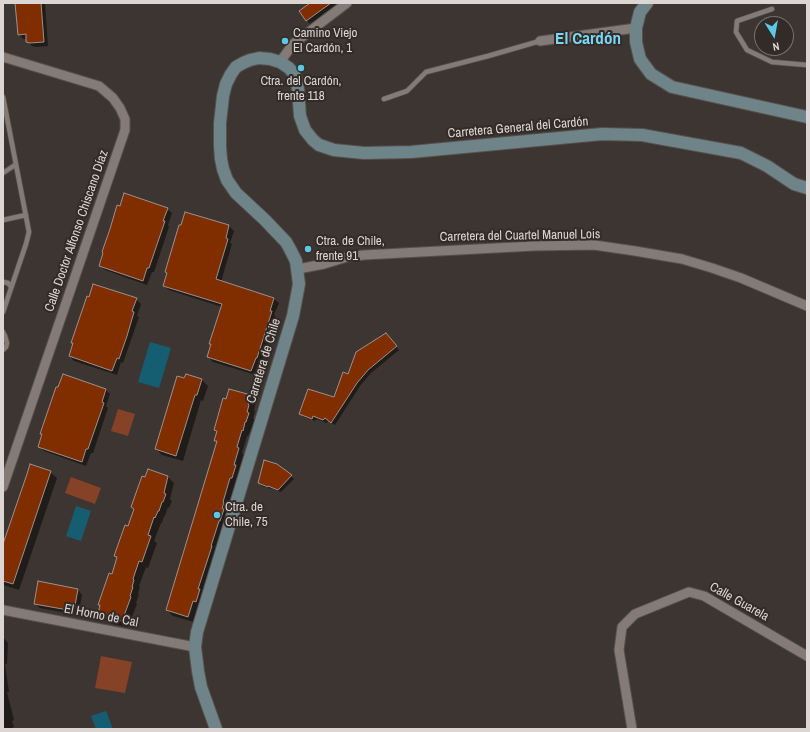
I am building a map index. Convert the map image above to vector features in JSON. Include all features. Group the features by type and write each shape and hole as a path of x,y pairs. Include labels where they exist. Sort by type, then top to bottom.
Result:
{"street":[{"path":"280,62 293,44 347,3"},
{"path":"647,3 640,12 636,28 636,42 640,59 651,74 672,88 807,117"},
{"path":"540,41 636,28"},
{"name":"Calle Doctor Alfonso Chiscano Díaz","path":"3,57 99,86 113,98 120,108 125,119 125,130 3,487"},
{"name":"Carretera de Chile","path":"216,729 201,686 196,660 196,632 293,316 299,290 298,269 286,242 236,193 226,180 221,159 220,123 226,84 236,67 250,60 259,58 280,62"},
{"name":"Carretera General del Cardón","path":"280,62 289,68 296,79 300,116 305,130 319,145 334,150 364,153 411,152 602,134 642,135 740,153 767,166 794,184 807,188"},
{"name":"Carretera del Cuartel Manuel Lois","path":"298,269 364,255 534,246 594,245 682,259 741,278 807,306"},
{"name":"Calle Guarela","path":"632,729 619,650 622,626 634,614 689,592 704,596 807,656"},
{"name":"El Horno de Cal","path":"3,610 195,647"}],"lane":[{"path":"772,9 736,21 736,32 747,50 772,62 807,64"},
{"path":"384,100 407,91 426,72 540,41"},
{"path":"3,97 5,122 29,232 3,312"},
{"path":"3,173 15,164"},
{"path":"3,220 26,215"},
{"path":"3,282 8,283 11,287"},
{"path":"3,332 7,343 5,349 3,350"}],"shaded area":[{"path":"118,409 135,414 128,436 111,431"},
{"path":"71,477 101,488 95,504 65,493"},
{"path":"101,656 132,662 125,693 95,688"}],"water":[{"path":"150,342 171,348 159,388 138,382"},
{"path":"76,506 91,511 81,541 66,536"},
{"path":"106,711 113,729 96,729 91,716"}],"building":[{"path":"15,3 41,3 44,42 26,42 26,34 18,35"},
{"path":"310,3 331,3 306,21 299,11"},
{"path":"124,193 168,208 149,268 147,268 143,281 99,266 117,205 120,206"},
{"path":"185,212 229,225 226,238 228,239 216,279 274,298 270,311 272,311 257,358 251,371 207,357 211,344 209,344 222,304 163,286 167,273 165,272 179,225 181,225"},
{"path":"93,284 137,298 132,311 134,312 127,336 119,359 117,358 112,371 69,356 73,343 71,343 87,296 89,297"},
{"path":"386,333 397,346 368,370 357,383 331,423 325,418 323,420 313,416 312,419 299,414 308,389 334,397 343,372 348,374 356,352"},
{"path":"63,374 106,389 102,402 104,403 82,462 38,447 42,434 40,434 56,387 58,387"},
{"path":"186,374 202,379 197,395 195,395 176,456 155,449 177,376 184,378"},
{"path":"229,389 251,395 247,412 249,413 237,447 239,448 234,465 236,465 232,478 230,478 223,502 222,508 224,509 198,589 200,589 196,602 193,601 188,617 166,610 217,441 214,441 217,431 214,430 223,398 226,399"},
{"path":"264,460 277,464 292,475 278,490 258,483"},
{"path":"30,464 51,471 13,584 3,581 3,544"},
{"path":"148,469 168,476 164,493 166,494 159,511 155,518 154,517 148,535 151,536 142,562 139,561 133,579 131,597 122,621 105,618 105,616 98,614 100,605 98,605 109,573 112,574 117,557 114,556 125,525 128,526 134,509 131,507 142,476 145,477"},
{"path":"38,581 78,589 74,611 34,604"}],"place":[{"name":"Camino Viejo El Cardón, 1","path":"285,41"},
{"name":"Ctra. del Cardón, frente 118","path":"301,68"},
{"name":"Ctra. de Chile, frente 91","path":"308,249"},
{"name":"Ctra. de Chile, 75","path":"217,515"}],"district":[{"name":"El Cardón","path":"588,39"}]}
